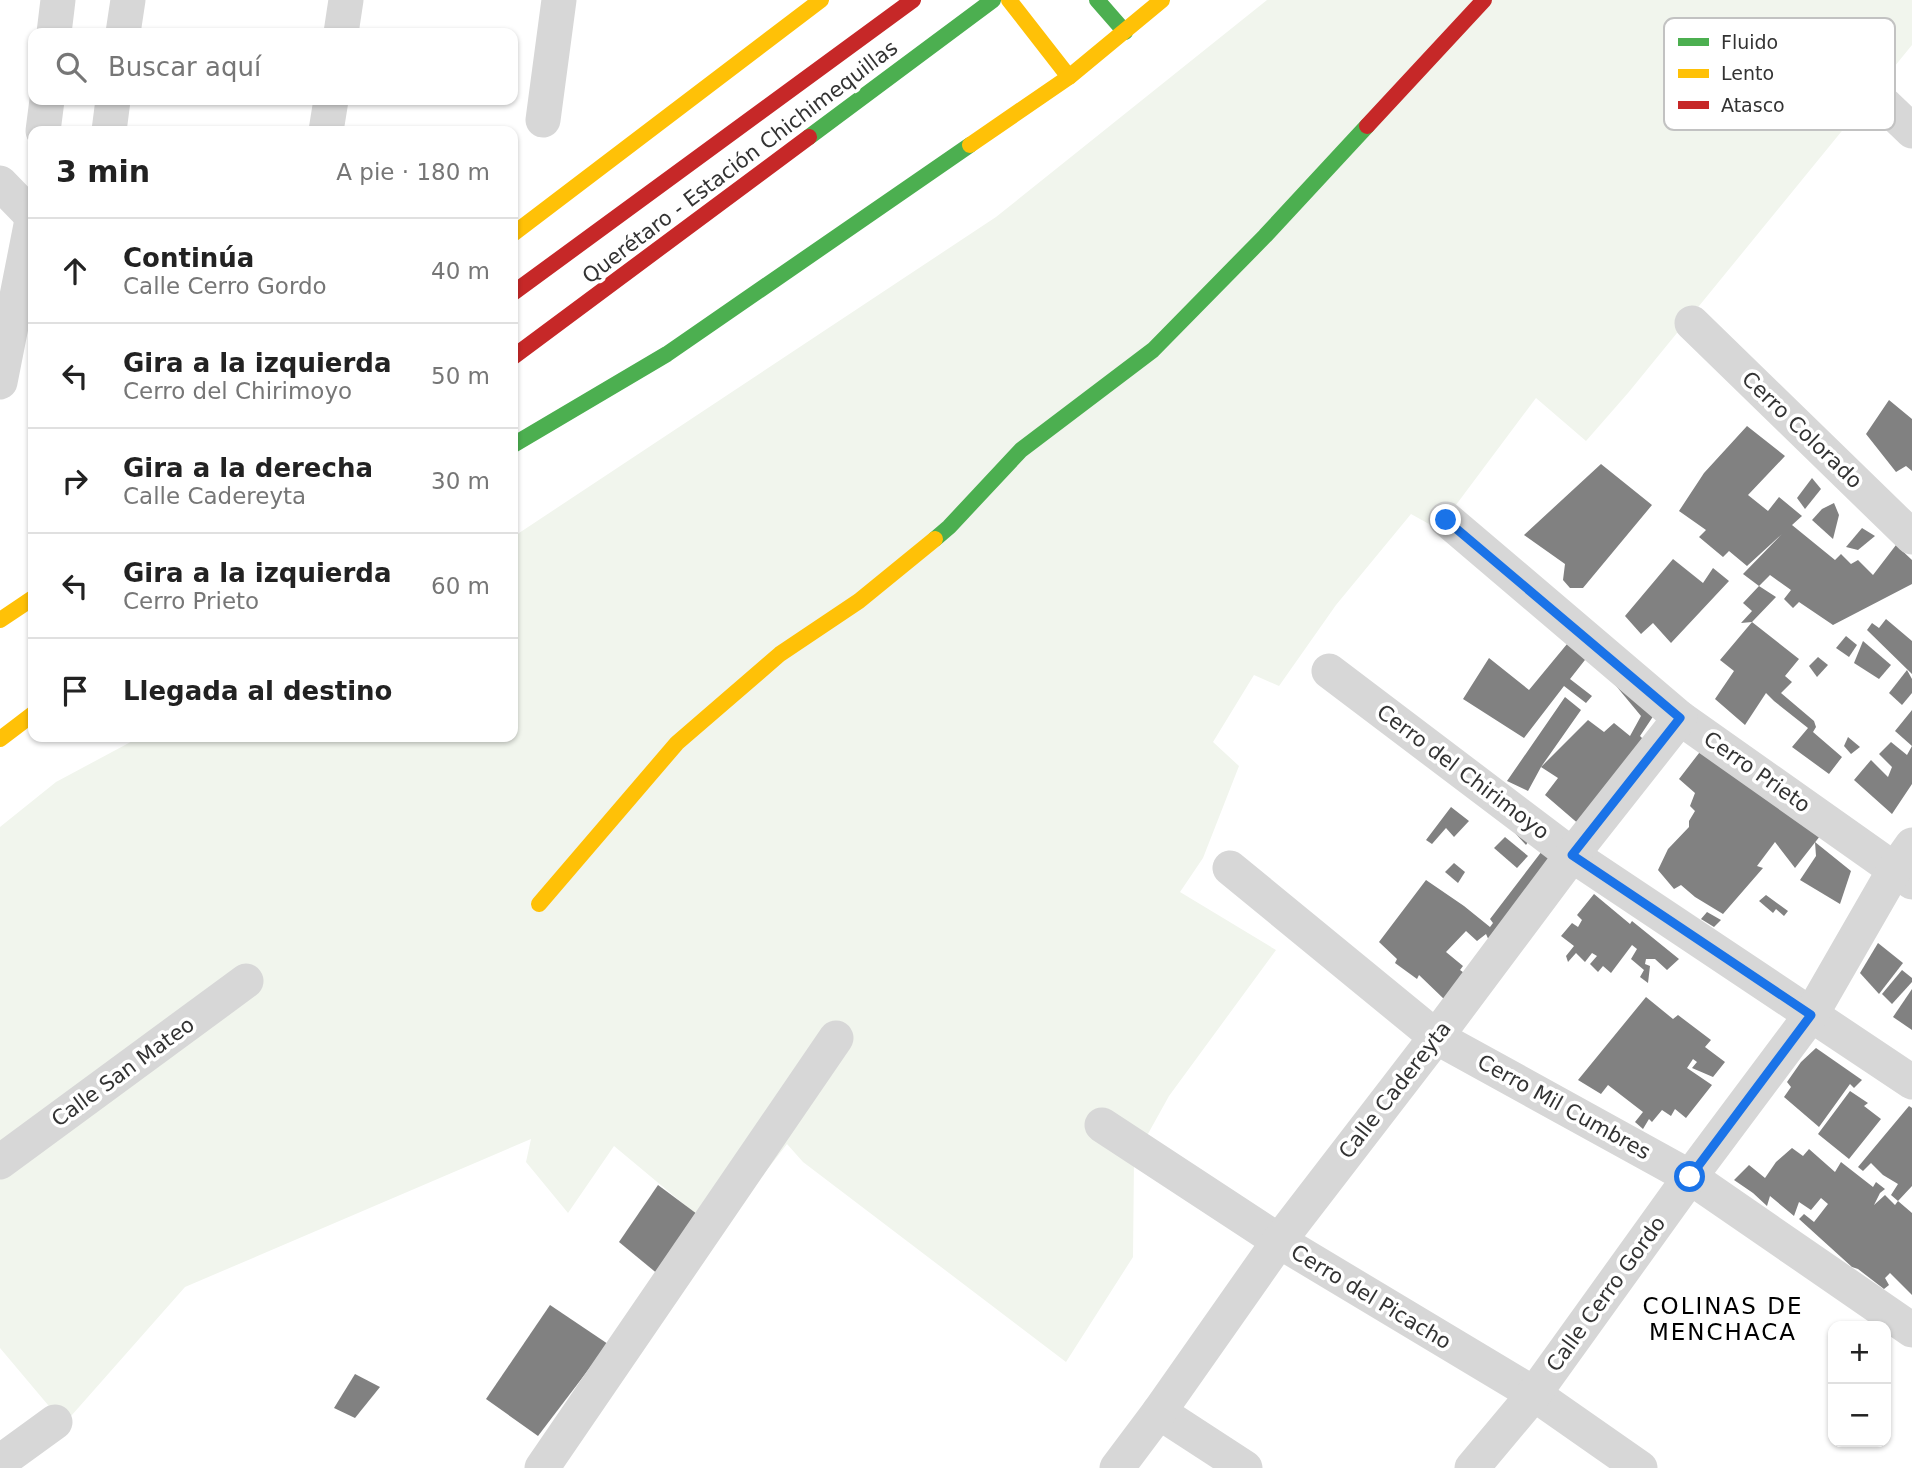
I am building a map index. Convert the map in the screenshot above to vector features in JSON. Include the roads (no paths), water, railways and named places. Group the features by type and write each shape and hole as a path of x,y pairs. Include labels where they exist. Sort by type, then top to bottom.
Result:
{"street":[{"path":"55,28 58,0"},
{"path":"124,28 128,0"},
{"path":"342,28 346,0"},
{"path":"543,120 559,0"},
{"path":"518,230 821,0"},
{"name":"Querétaro - Estación Chichimequillas","path":"518,289 914,0"},
{"name":"Querétaro - Estación Chichimequillas","path":"518,354 993,0"},
{"path":"1009,0 1069,77"},
{"path":"1097,0 1125,32"},
{"path":"518,442 667,354 1069,77 1162,0"},
{"path":"539,904 677,743 780,654 859,601 949,527 1021,450 1153,350 1265,236 1484,0"},
{"path":"44,126 46,105"},
{"path":"110,126 112,105"},
{"path":"327,126 330,105"},
{"path":"1895,115 1912,131"},
{"path":"0,183 28,211"},
{"path":"0,382 28,241"},
{"name":"Cerro Colorado","path":"1692,323 1912,537"},
{"name":"Cerro Prieto","path":"1446,520 1680,718 1906,865"},
{"path":"0,620 28,601"},
{"name":"Cerro del Chirimoyo","path":"1329,671 1572,855 1912,1082"},
{"path":"0,740 28,718"},
{"name":"Calle Cadereyta","path":"1117,1468 1279,1241 1572,855 1680,718"},
{"path":"0,740 28,726"},
{"name":"Calle Cerro Gordo","path":"1472,1468 1534,1394 1811,1015 1906,865"},
{"name":"Cerro Mil Cumbres","path":"1230,868 1436,1037 1690,1177 1912,1330"},
{"name":"Calle San Mateo","path":"0,1162 246,981"},
{"path":"542,1468 836,1038"},
{"name":"Cerro del Picacho","path":"1102,1125 1279,1241 1534,1394 1640,1468"},
{"path":"1159,1412 1245,1468"},
{"path":"0,1462 55,1422"}],"district":[{"name":"COLINAS DE MENCHACA","path":"1723,1319"}]}
